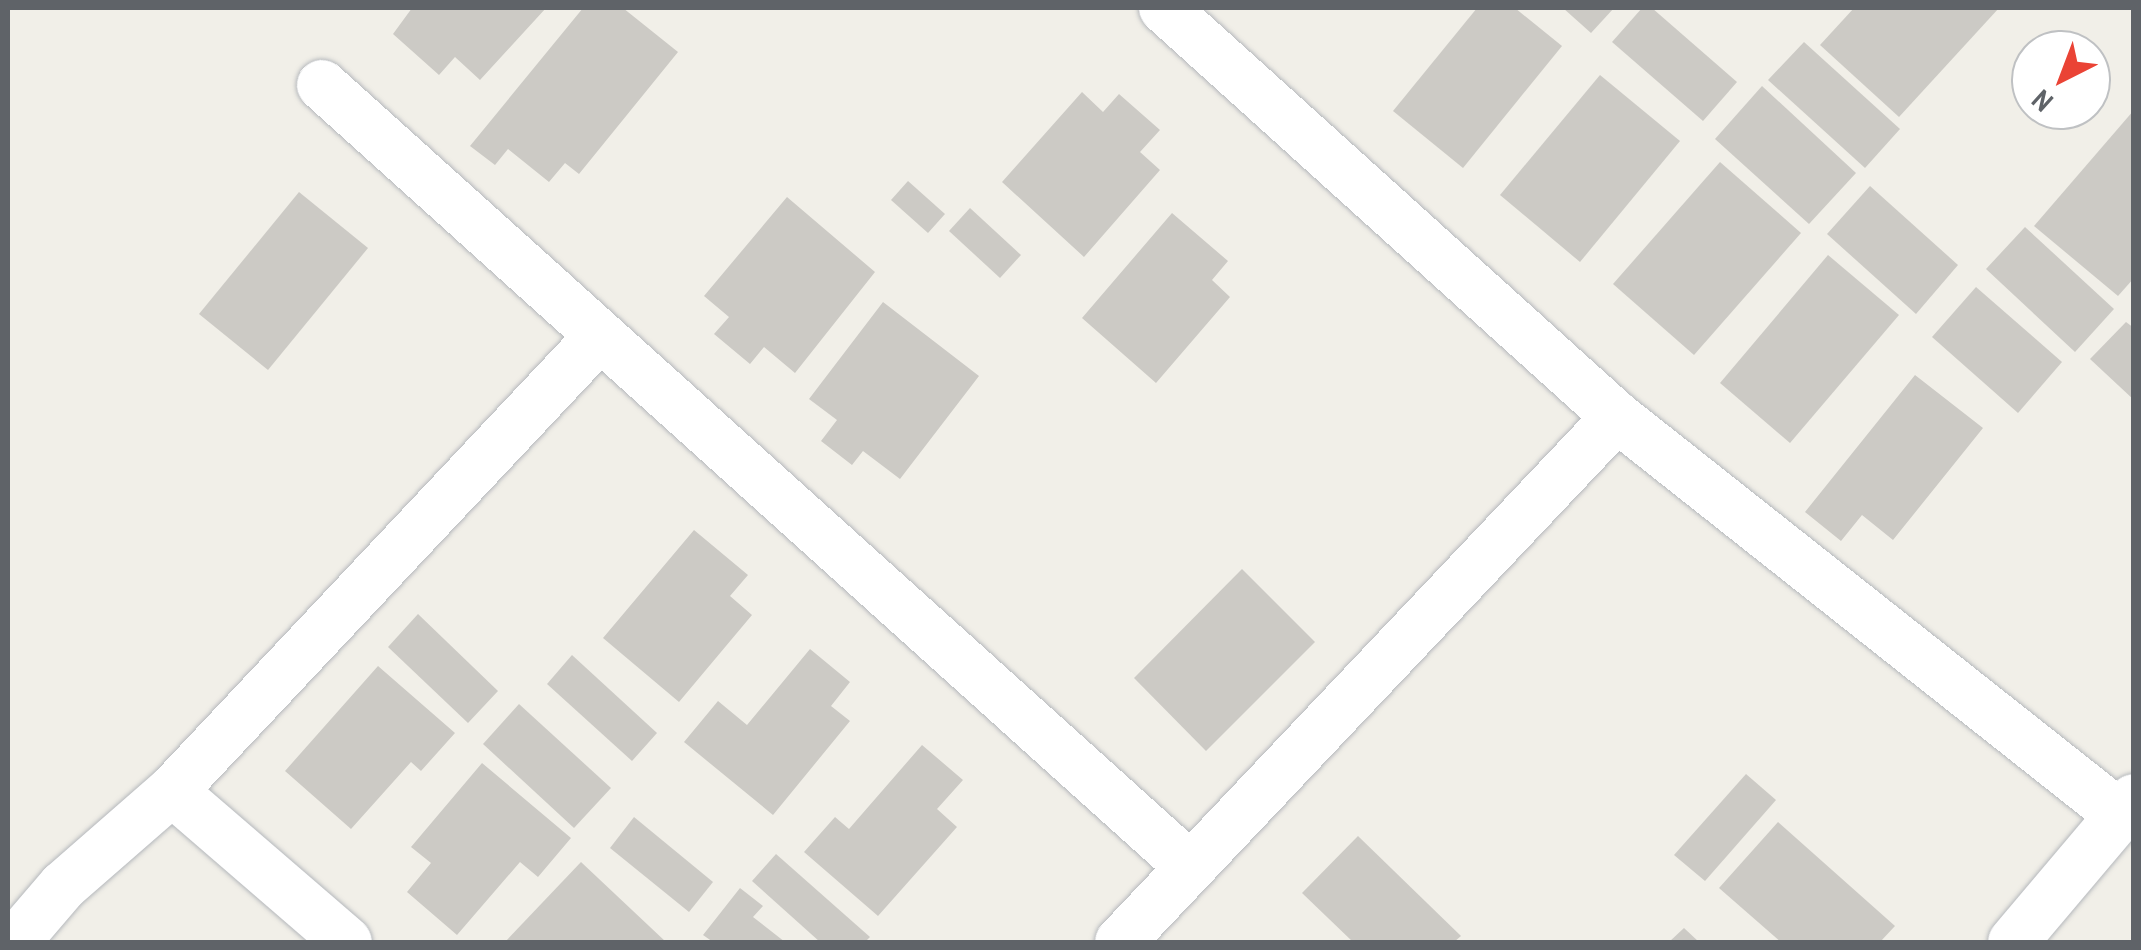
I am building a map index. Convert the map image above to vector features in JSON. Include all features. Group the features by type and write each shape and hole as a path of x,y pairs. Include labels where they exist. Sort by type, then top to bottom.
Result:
{"street":[{"path":"1164,8 1618,417 2127,807 2013,942"},
{"path":"322,84 1188,865"},
{"path":"15,942 63,886 172,791 600,336"},
{"path":"1120,942 1188,865 1618,417"},
{"path":"172,791 347,942"}],"building":[{"path":"412,8 546,8 480,80 455,57 439,75 393,34"},
{"path":"583,8 623,8 678,52 579,174 565,163 549,182 508,149 495,165 470,146"},
{"path":"1477,8 1515,8 1562,46 1463,168 1393,111"},
{"path":"1563,8 1614,8 1591,33"},
{"path":"1642,8 1652,8 1737,82 1703,121 1612,42"},
{"path":"1854,8 1999,8 1899,117 1820,45"},
{"path":"1804,42 1900,129 1865,168 1768,80"},
{"path":"1600,75 1680,141 1580,262 1500,195"},
{"path":"1762,86 1856,173 1809,224 1715,139"},
{"path":"1082,92 1103,112 1119,94 1160,130 1140,152 1160,170 1084,257 1002,182"},
{"path":"2134,110 2134,278 2118,296 2034,226"},
{"path":"1720,162 1801,233 1694,355 1613,284"},
{"path":"908,181 945,214 928,233 891,200"},
{"path":"1870,186 1958,265 1916,314 1827,234"},
{"path":"299,192 368,248 268,370 199,314"},
{"path":"787,197 875,272 795,373 764,347 750,364 714,334 729,317 704,296"},
{"path":"970,208 1021,255 1000,278 949,231"},
{"path":"1172,213 1228,261 1212,280 1230,297 1156,383 1082,318"},
{"path":"2025,227 2114,309 2075,352 1986,269"},
{"path":"1828,255 1899,315 1790,443 1720,383"},
{"path":"1976,287 2062,362 2018,413 1932,337"},
{"path":"883,302 979,376 900,479 863,451 852,465 821,441 837,420 809,399"},
{"path":"2126,322 2134,328 2134,400 2090,359"},
{"path":"1915,375 1983,428 1893,540 1862,515 1841,541 1805,512"},
{"path":"694,530 748,575 730,596 752,615 679,702 603,638"},
{"path":"1242,569 1315,642 1206,751 1134,678"},
{"path":"418,614 498,691 468,723 388,647"},
{"path":"810,649 850,682 831,706 850,721 773,815 684,742 718,701 747,725"},
{"path":"572,655 657,733 632,761 547,684"},
{"path":"378,666 455,733 421,771 411,762 351,829 285,771"},
{"path":"519,704 611,788 574,828 483,744"},
{"path":"922,745 963,780 937,809 957,827 878,916 804,852 835,817 849,829"},
{"path":"482,763 571,838 538,877 520,862 457,935 407,892 431,863 411,847"},
{"path":"1746,774 1776,800 1705,881 1674,855"},
{"path":"634,817 713,882 689,912 610,848"},
{"path":"1778,822 1895,926 1880,942 1781,942 1719,888"},
{"path":"1358,836 1461,936 1454,942 1353,942 1302,893"},
{"path":"776,854 870,937 865,942 820,942 752,881"},
{"path":"581,862 666,942 505,942"},
{"path":"740,888 763,906 753,917 785,942 713,942 703,935"},
{"path":"1684,928 1699,942 1669,942"}]}
